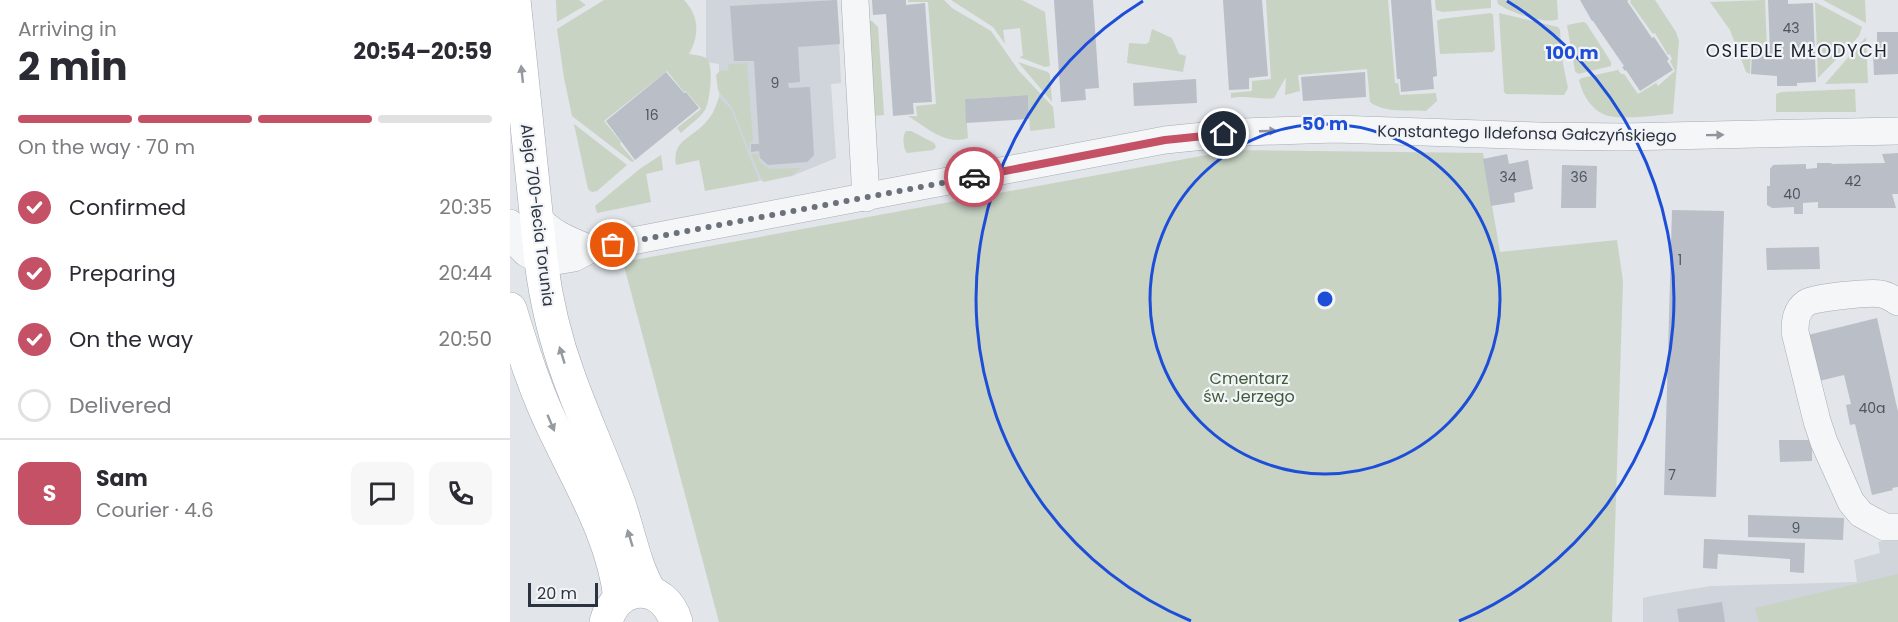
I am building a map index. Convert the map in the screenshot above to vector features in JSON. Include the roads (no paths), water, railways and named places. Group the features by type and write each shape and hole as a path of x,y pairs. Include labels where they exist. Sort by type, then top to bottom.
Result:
{"main road":[{"name":"Aleja 700-lecia Torunia","path":"514,0 531,177 523,220 541,261 545,291 568,375 618,501 642,578 626,604"},
{"path":"510,309 527,364 541,399 601,527 626,604 660,596 668,603 676,622"}],"street":[{"path":"855,0 867,198"},
{"name":"Konstantego Ildefonsa Gałczyńskiego","path":"541,261 573,258 591,249 1165,140 1243,132 1335,129 1623,137 1898,131"},
{"path":"523,220 591,249"},
{"path":"1898,302 1889,296 1874,293 1814,299 1801,307 1795,319 1795,332 1816,421 1851,502 1861,514 1869,519 1885,527 1898,527"}],"district":[{"name":"OSIEDLE MŁODYCH","path":"1797,51"}],"park label":[{"name":"Cmentarz św. Jerzego","path":"1249,387"}]}
